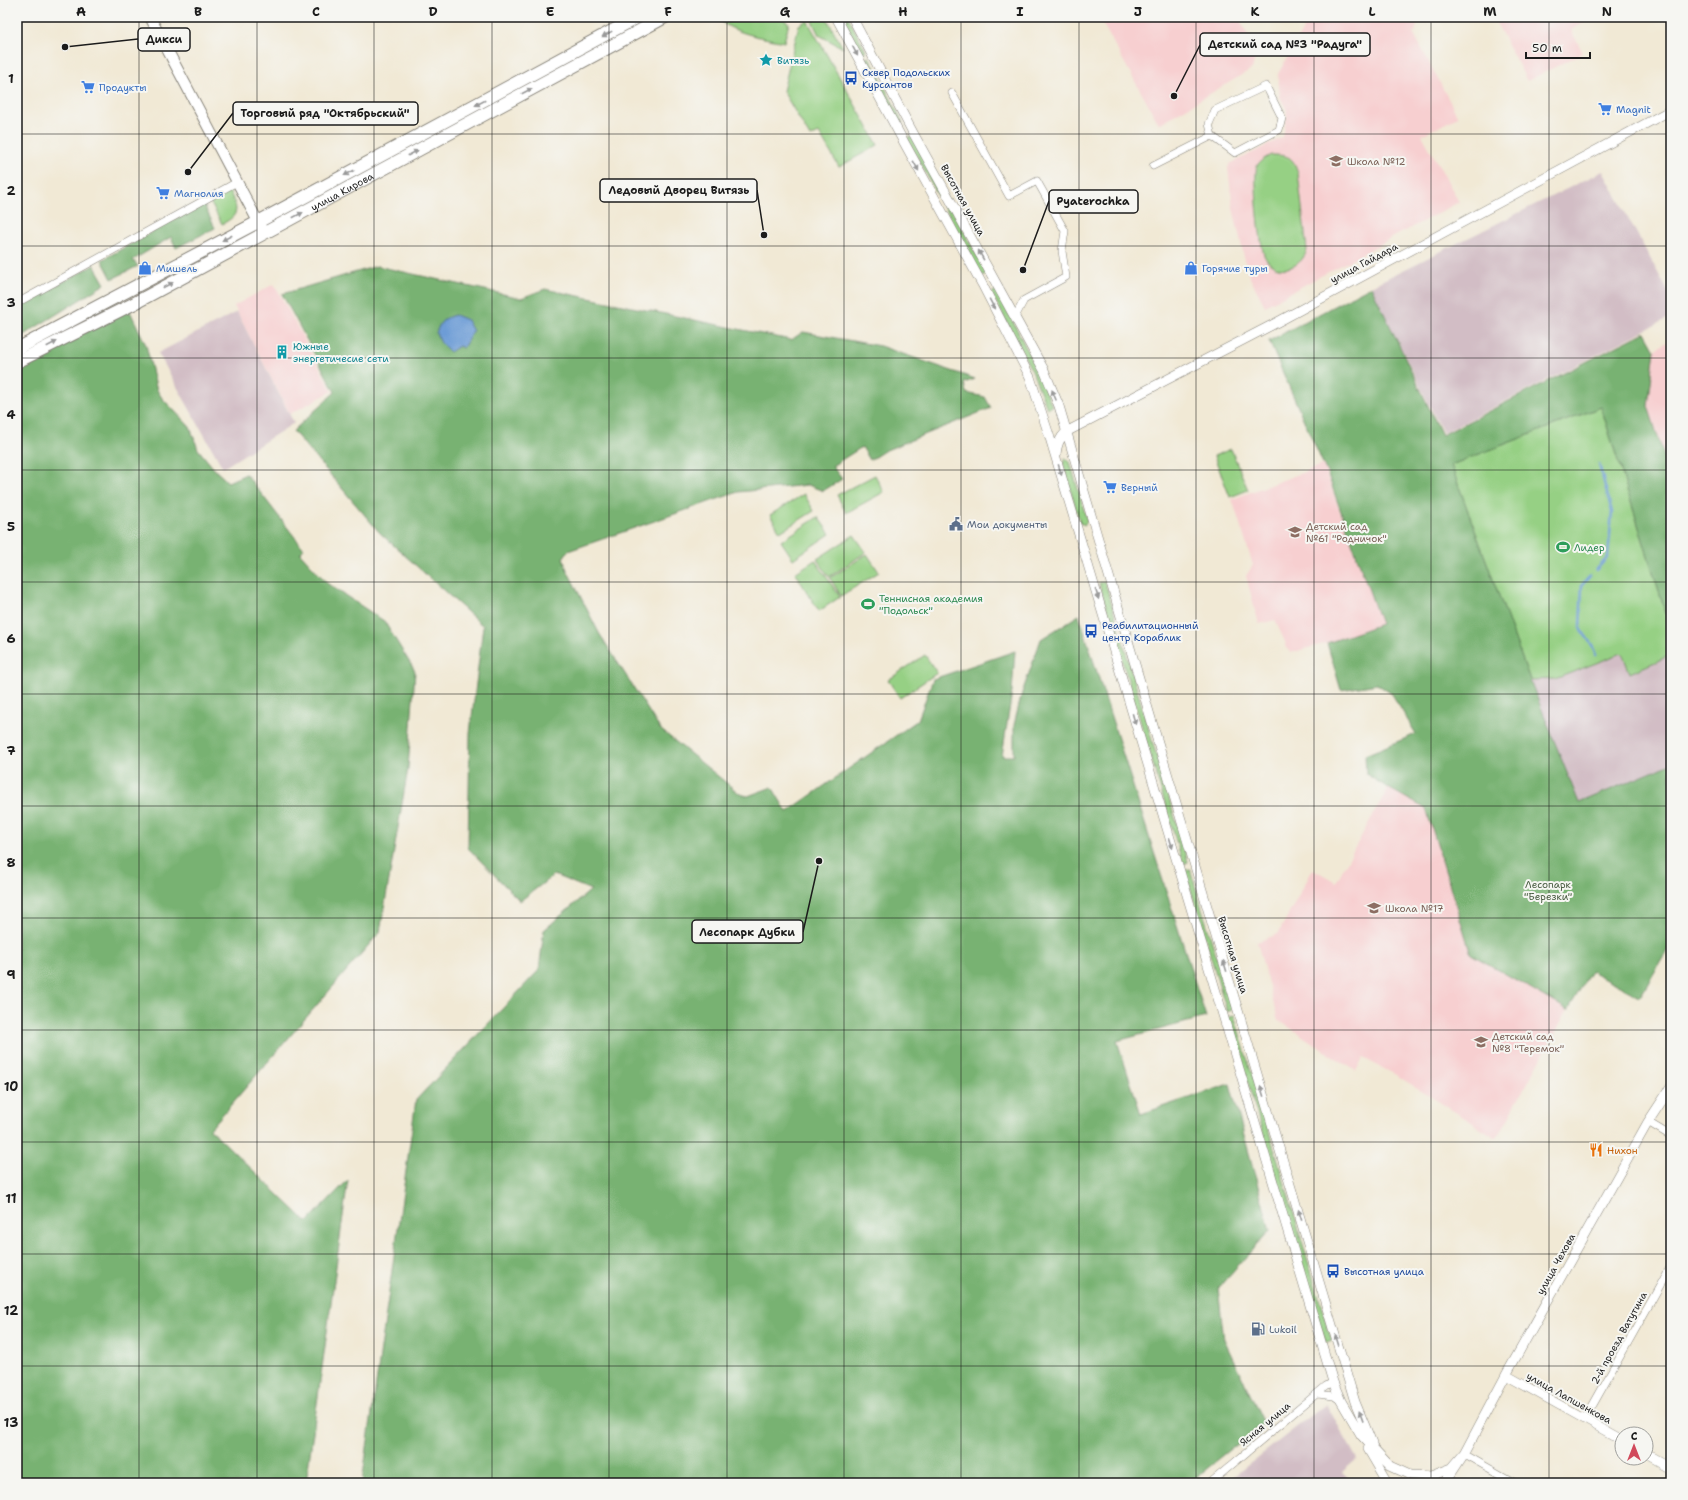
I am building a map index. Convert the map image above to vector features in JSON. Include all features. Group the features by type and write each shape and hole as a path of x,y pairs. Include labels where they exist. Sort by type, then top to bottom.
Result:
{"main road":[{"path":"150,17 264,233"},
{"name":"улица Кирова","path":"17,349 258,222 638,17"},
{"name":"улица Кирова","path":"17,362 134,304 665,17"}],"street":[{"path":"836,17 1030,377 1056,456 1333,1382 1341,1401 1388,1483"},
{"name":"Высотная улица","path":"852,17 911,129 1044,370 1059,406 1097,539 1355,1402 1375,1452"},
{"path":"1266,86 1282,118 1279,130 1235,153 1212,136 1209,124 1215,110 1266,86"},
{"path":"952,92 1009,196 1037,181 1065,231 1062,251 1066,278 1024,300 1015,317"},
{"name":"улица Гайдара","path":"1066,432 1272,325 1671,110"},
{"path":"900,136 911,129"},
{"path":"1153,166 1212,136"},
{"path":"17,303 237,182"},
{"path":"983,288 995,281"},
{"path":"1044,419 1051,427 1058,431 1066,432"},
{"path":"1056,456 1060,438 1066,432"},
{"path":"1082,544 1097,539"},
{"name":"улица Чехова","path":"1445,1483 1464,1454 1506,1375 1648,1122 1671,1087"},
{"path":"1648,1122 1671,1136"},
{"name":"2-й проезд Ватутина","path":"1586,1419 1671,1266"},
{"name":"улица Лапшенкова","path":"1506,1375 1614,1435"},
{"path":"1333,1382 1348,1377"},
{"name":"Ясная улица","path":"1210,1483 1333,1382"},
{"path":"1318,1394 1334,1396 1341,1401"},
{"path":"1361,1435 1375,1452"},
{"name":"улица Чехова","path":"1375,1452 1390,1466 1410,1475 1431,1476 1452,1468 1464,1454"},
{"path":"1464,1454 1515,1483"},
{"path":"1654,1458 1668,1466 1671,1454"}],"shaded area":[{"path":"1100,17 1238,17 1257,51 1252,69 1159,124"},
{"name":"Школа №12","path":"1310,17 1415,17 1418,22 1414,34 1458,117 1422,135 1459,202 1265,306 1248,274 1233,208 1228,168 1230,164 1283,137 1287,115 1286,108 1280,97 1278,74"},
{"path":"1493,17 1594,17 1571,30 1583,53 1527,81"},
{"path":"1603,171 1671,297 1671,317 1443,433 1371,286"},
{"path":"274,284 332,391 290,414 234,306"},
{"path":"237,312 294,423 223,468 158,353"},
{"path":"1671,339 1671,478 1648,406 1655,350"},
{"name":"Детский сад №61 \"Родничок\"","path":"1323,465 1381,624 1327,643 1290,653 1275,620 1259,624 1246,576 1253,565 1232,499"},
{"path":"1622,653 1630,673 1671,655 1671,764 1579,803 1530,680 1555,679"},
{"name":"Школа №17","path":"1388,788 1426,809 1471,954 1568,1010 1497,1138 1396,1075 1363,1058 1356,1071 1278,1020 1257,942 1278,934 1313,869 1336,882"},
{"path":"1326,1404 1357,1459 1342,1472 1354,1483 1225,1483"}],"green space":[{"path":"716,17 780,17 789,23 784,42 739,31 723,23"},
{"path":"810,17 826,17 843,48 819,35"},
{"path":"842,17 848,17 866,51 862,53"},
{"path":"807,20 878,145 839,167 819,133 810,137 783,91 799,25"},
{"path":"869,57 902,123 899,123 865,59"},
{"path":"909,137 913,138 986,272 985,275 981,275 908,140"},
{"path":"1271,155 1282,155 1292,160 1298,173 1307,250 1304,257 1299,262 1287,268 1280,268 1268,262 1262,248 1256,195 1256,172 1257,166 1260,162"},
{"path":"228,189 234,201 236,210 233,217 222,224 209,200"},
{"path":"203,203 215,228 176,248 171,237 133,260 138,266 112,279 102,260"},
{"path":"94,265 105,284 17,339 17,307"},
{"path":"377,266 521,298 545,289 791,340 803,332 880,346 975,379 964,383 966,393 985,397 991,408 884,451 870,460 862,447 832,466 842,479 823,491 808,485 738,492 568,551 563,558 567,570 599,633 660,729 740,794 748,796 772,787 787,812 918,720 933,679 1015,651 1012,692 1002,756 1014,756 1014,725 1022,693 1041,639 1079,615 1206,1017 1117,1041 1141,1114 1230,1084 1270,1230 1218,1288 1224,1340 1264,1423 1189,1483 362,1483 416,1100 539,970 544,930 591,890 554,875 520,901 468,848 470,733 483,626 380,533 293,431 335,392 282,294"},
{"name":"Лесопарк \"Березки\"","path":"1371,286 1442,435 1645,332 1655,350 1648,406 1671,478 1671,629 1601,407 1451,465 1530,680 1579,803 1671,764 1671,944 1640,997 1591,971 1568,1010 1471,954 1426,809 1366,774 1365,755 1416,734 1392,694 1377,684 1341,690 1327,643 1381,624 1328,475 1269,341"},
{"path":"994,291 997,291 1019,334 1052,406 1047,408 1032,371 992,294"},
{"path":"129,309 146,345 157,390 162,398 190,427 198,449 215,470 228,482 246,474 304,549 300,553 328,584 384,621 415,671 408,769 380,932 210,1129 307,1222 348,1180 306,1483 17,1483 17,369"},
{"name":"Лидер","path":"1601,407 1671,629 1671,655 1630,673 1622,653 1555,679 1530,680 1451,465"},
{"path":"1231,449 1248,490 1230,497 1214,456"},
{"path":"1065,459 1070,462 1087,520 1085,525 1080,523 1063,464"},
{"path":"875,475 884,492 846,513 837,495"},
{"path":"804,494 814,511 780,532 770,515"},
{"path":"818,517 830,534 793,559 781,541"},
{"path":"854,535 866,552 829,577 817,559"},
{"path":"867,554 879,572 841,596 830,578"},
{"path":"815,560 840,597 819,611 795,573"},
{"path":"1105,582 1188,862 1183,864 1099,583"},
{"path":"925,655 937,673 900,698 888,680"},
{"path":"1190,869 1232,1009 1227,1011 1185,870"},
{"path":"1234,1015 1332,1341 1326,1343 1228,1017"}],"water":[{"path":"455,315 467,320 473,331 463,348 459,346 450,352 441,343 436,333 442,321"}],"waterway":[{"path":"1596,570 1608,557 1612,512 1599,464"},
{"path":"1590,576 1582,585 1580,628 1592,645 1596,655"}],"place":[{"name":"Дикси","path":"65,47"},
{"name":"Витязь","path":"766,60"},
{"name":"Сквер Подольских Курсантов","path":"851,78"},
{"name":"Продукты","path":"88,87"},
{"name":"Детский сад №3 \"Радуга\"","path":"1174,96"},
{"name":"Magnit","path":"1605,109"},
{"name":"Школа №12","path":"1336,161"},
{"name":"Торговый ряд \"Октябрьский\"","path":"188,172"},
{"name":"Магнолия","path":"163,193"},
{"name":"Ледовый Дворец Витязь","path":"764,235"},
{"name":"Мишель","path":"145,268"},
{"name":"Горячие туры","path":"1191,268"},
{"name":"Pyaterochka","path":"1023,270"},
{"name":"Южные энергетичесие сети","path":"282,352"},
{"name":"Верный","path":"1110,487"},
{"name":"Мои документы","path":"956,524"},
{"name":"Детский сад №61 \"Родничок\"","path":"1295,532"},
{"name":"Лидер","path":"1563,547"},
{"name":"Теннисная академия \"Подольск\"","path":"868,604"},
{"name":"Реабилитационный центр Кораблик","path":"1091,631"},
{"name":"Лесопарк Дубки","path":"819,861"},
{"name":"Школа №17","path":"1374,908"},
{"name":"Детский сад №8 \"Теремок\"","path":"1481,1042"},
{"name":"Нихон","path":"1596,1150"},
{"name":"Высотная улица","path":"1333,1271"},
{"name":"Lukoil","path":"1258,1329"}]}
